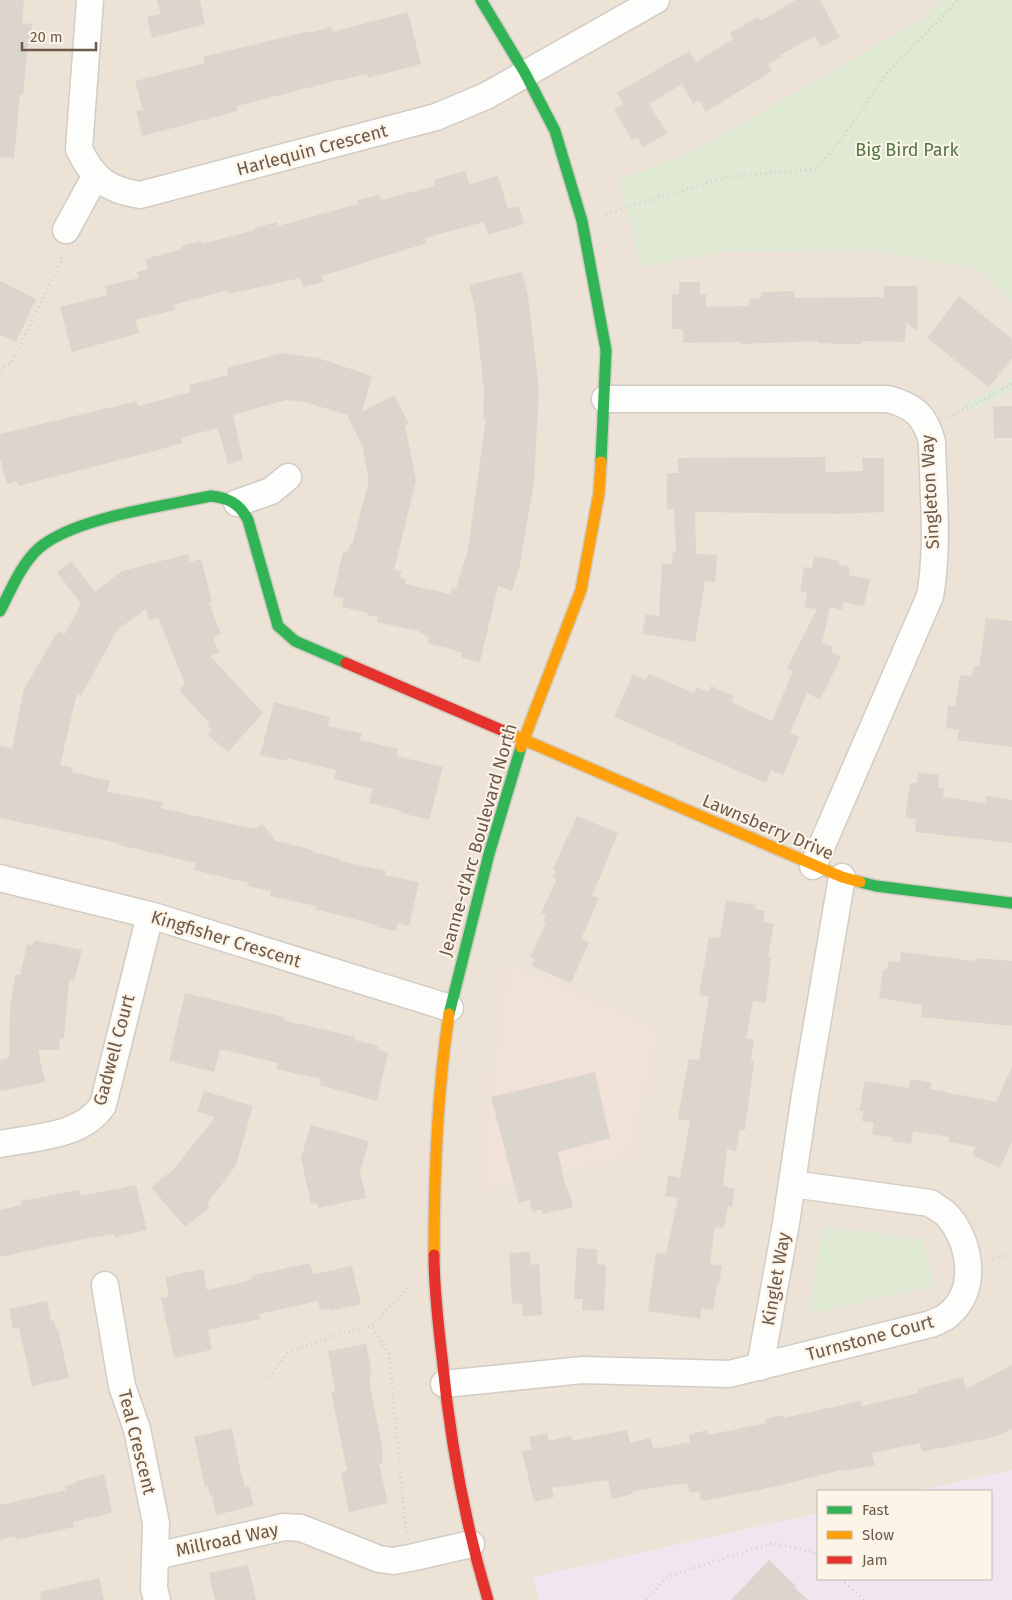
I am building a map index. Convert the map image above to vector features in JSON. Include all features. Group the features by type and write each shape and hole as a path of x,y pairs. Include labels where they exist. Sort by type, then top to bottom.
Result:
{"main road":[{"name":"Jeanne-d'Arc Boulevard North","path":"481,0 525,73 555,131 582,220 606,350 599,493 581,590 523,740 489,854 450,1008 444,1047 434,1186 434,1281 448,1429 471,1544 488,1600"},
{"path":"0,611 27,562 38,548 52,538 84,526 127,514 212,496 237,503 248,520 272,611 278,626 286,635 523,740"},
{"name":"Lawnsberry Drive","path":"523,740 842,877 876,886 1012,903"}],"street":[{"name":"Harlequin Crescent","path":"90,0 79,149 86,164 96,175 117,191 140,195 436,118 486,96 525,73 560,56 656,0"},
{"path":"66,230 96,175"},
{"name":"Singleton Way","path":"605,399 888,399 910,405 928,427 932,442 934,556 934,576 930,596 813,866"},
{"path":"237,503 271,491 288,477"},
{"name":"Kinglet Way","path":"760,1366 842,877"},
{"name":"Kingfisher Crescent","path":"0,878 150,915 450,1008"},
{"name":"Gadwell Court","path":"0,1144 74,1129 96,1116 103,1105 150,915"},
{"name":"Turnstone Court","path":"760,1366 931,1324 948,1315 959,1302 966,1287 970,1264 960,1233 946,1214 930,1203 792,1184"},
{"name":"Teal Crescent","path":"105,1285 122,1386 137,1429 156,1523 154,1588 157,1600"},
{"path":"444,1384 583,1370 729,1374 760,1366"},
{"name":"Millroad Way","path":"156,1556 284,1527 301,1528 379,1559 393,1561 471,1544"}],"path":[{"path":"582,220 726,177 816,169 844,136 886,74 958,0"},
{"path":"0,370 12,362 61,261 66,230"},
{"path":"928,427 1012,384"},
{"path":"269,1377 288,1353 334,1335 372,1326 405,1289 412,1285 434,1281"},
{"path":"372,1326 389,1353 405,1528 410,1558"},
{"path":"646,1600 668,1576 773,1543 812,1552 817,1557"},
{"path":"842,1580 864,1600"}],"shaded area":[{"path":"0,0 1012,0 1012,1600 0,1600"},
{"path":"510,965 658,1029 627,1156 485,1188 491,1094"},
{"path":"1012,1470 1012,1600 539,1600 532,1577 817,1513 817,1580 992,1580 992,1490 921,1490"}],"green space":[{"name":"Big Bird Park","path":"940,0 1012,0 1012,302 980,270 878,251 722,252 641,267 619,180 696,150 927,16"},
{"path":"1012,378 1012,391 968,413 964,403"},
{"path":"823,1226 922,1239 935,1286 808,1314"}],"building":[{"path":"0,0 24,0 22,23 32,24 23,95 20,94 14,158 0,157"},
{"path":"157,0 200,0 205,24 152,38 147,17 161,14"},
{"path":"796,0 820,0 840,37 821,47 815,36 780,55 781,57 768,64 772,71 706,112 699,100 693,104 682,84 649,104 667,133 643,147 638,137 632,140 614,109 623,104 617,93 689,51 696,62 733,39 730,33 758,17 760,21"},
{"path":"408,12 421,64 368,78 367,74 327,83 237,106 238,111 142,136 136,111 143,110 135,81 205,63 203,57 309,31 309,33 331,27 332,32"},
{"path":"465,171 469,184 498,176 508,209 519,206 524,224 488,235 484,222 425,238 427,243 322,276 324,282 303,287 300,278 228,294 227,290 173,305 175,310 135,320 139,333 72,352 60,307 107,295 105,286 139,278 137,272 148,269 145,259 182,249 181,246 201,241 202,244 277,222 278,226 358,204 357,200 379,195 381,200 435,186 434,180"},
{"path":"522,272 528,296 539,389 534,483 519,569 512,591 498,586 480,662 461,658 462,653 452,649 428,644 429,637 418,631 377,622 378,617 342,607 344,598 333,596 343,552 347,553 350,544 352,545 369,480 362,445 347,415 308,403 286,400 233,415 243,460 228,464 218,428 181,438 182,443 151,452 18,486 17,481 7,484 0,458 0,434 137,401 138,406 191,392 189,385 228,375 227,368 283,353 318,358 372,376 362,412 394,395 409,424 405,426 416,480 394,570 402,571 400,577 406,579 405,584 450,594 452,588 456,589 468,549 486,419 483,419 484,390 475,308 469,285"},
{"path":"0,281 36,299 16,342 0,335"},
{"path":"679,282 700,282 700,295 706,294 706,307 749,306 749,299 761,298 761,292 794,291 794,298 884,297 884,286 917,286 918,331 906,322 905,342 861,341 861,344 818,343 818,341 741,344 741,342 683,343 683,329 672,329 672,294 679,294"},
{"path":"959,296 1012,339 1012,358 989,387 927,338"},
{"path":"993,406 1012,406 1012,438 994,438"},
{"path":"825,457 826,472 863,471 862,458 884,458 884,512 838,514 695,512 696,554 717,555 715,582 705,581 695,642 642,634 646,614 659,616 662,563 672,564 673,552 676,553 674,509 667,509 667,473 678,473 678,458"},
{"path":"188,554 190,562 201,559 212,602 209,603 221,634 213,637 219,653 210,656 263,713 228,752 208,735 212,730 208,726 210,724 179,690 185,684 158,617 149,620 146,609 117,630 81,696 77,694 60,765 73,768 72,772 110,781 107,792 163,802 161,808 254,829 262,824 274,837 273,840 313,850 313,852 341,859 340,861 386,871 385,875 419,882 409,926 397,923 396,931 377,927 377,925 315,909 316,906 270,896 271,891 247,886 248,883 194,870 196,863 119,845 119,843 0,818 0,746 12,749 24,689 58,631 65,634 81,604 57,572 71,561 95,592 122,571"},
{"path":"814,556 839,561 839,565 850,567 848,575 870,579 864,606 844,602 842,610 830,607 822,642 833,647 831,652 841,657 822,696 819,699 807,693 790,733 799,737 783,775 771,770 766,783 614,717 633,674 646,680 649,674 694,693 696,687 708,692 711,686 734,696 731,702 772,721 793,671 787,668 817,609 804,607 807,593 800,592 804,567 812,568"},
{"path":"986,618 1012,621 1012,747 957,740 959,730 946,728 948,705 955,706 960,675 972,676 974,666 979,667"},
{"path":"274,702 330,717 328,726 362,733 360,740 398,749 396,756 443,767 429,820 369,803 373,789 334,779 336,770 287,758 286,761 260,755"},
{"path":"918,772 939,775 938,787 944,788 943,797 985,803 986,796 1012,800 1012,843 915,832 916,819 905,818 910,783 917,783"},
{"path":"577,816 618,833 592,896 599,898 581,939 589,942 571,983 532,966 535,959 530,957 546,923 543,922 546,915 541,913 557,879 553,877 556,871 553,869"},
{"path":"726,900 756,905 755,909 765,911 763,922 774,924 768,957 771,957 766,1003 753,1001 746,1038 754,1040 751,1060 754,1061 745,1130 740,1130 736,1151 727,1149 723,1186 735,1189 732,1207 728,1206 724,1228 715,1227 710,1264 722,1266 719,1285 717,1284 713,1310 701,1308 700,1319 648,1311 656,1253 666,1254 678,1198 665,1196 668,1175 680,1178 690,1121 678,1119 678,1116 689,1059 699,1060 709,996 699,995 709,937 720,938"},
{"path":"34,940 82,950 74,981 69,980 64,1039 60,1039 59,1050 38,1050 45,1082 0,1091 0,1060 9,1058 10,1009 15,975 20,975 27,944 33,946"},
{"path":"901,952 975,961 976,958 1012,961 1012,1026 921,1017 923,1005 879,998 883,969 887,970 889,961 900,962"},
{"path":"185,993 284,1017 283,1020 355,1037 355,1040 379,1046 378,1050 388,1053 377,1101 320,1085 321,1079 276,1069 278,1063 220,1049 214,1072 169,1061"},
{"path":"1012,1067 1012,1141 1000,1168 972,1155 976,1147 949,1142 949,1137 913,1131 911,1144 892,1141 893,1138 872,1134 874,1123 862,1121 864,1111 859,1111 865,1081 909,1088 911,1079 932,1083 930,1089 996,1102"},
{"path":"595,1072 610,1138 558,1152 566,1189 568,1188 573,1207 543,1214 542,1209 532,1212 530,1200 519,1203 491,1097"},
{"path":"204,1091 253,1106 236,1165 207,1204 210,1207 185,1227 151,1187 173,1170 215,1117 197,1112"},
{"path":"311,1125 369,1141 360,1172 366,1198 318,1208 317,1203 311,1204 301,1158"},
{"path":"136,1185 147,1230 115,1237 114,1234 74,1241 0,1257 0,1210 22,1205 21,1201 79,1190 81,1196"},
{"path":"577,1248 597,1249 597,1264 606,1265 604,1311 582,1310 583,1299 574,1299"},
{"path":"530,1252 531,1265 539,1264 542,1315 523,1316 522,1303 512,1304 509,1253"},
{"path":"310,1263 313,1274 352,1266 361,1304 330,1311 330,1308 320,1310 318,1301 259,1314 260,1319 208,1330 212,1350 174,1358 161,1298 169,1297 165,1277 203,1269 207,1290 252,1280 251,1276"},
{"path":"47,1301 51,1320 54,1320 56,1329 58,1329 69,1378 32,1386 19,1328 13,1329 9,1309"},
{"path":"366,1344 372,1373 370,1374 370,1384 383,1453 381,1454 383,1463 379,1464 388,1503 349,1512 341,1472 347,1470 331,1392 335,1391 328,1351"},
{"path":"1012,1365 1012,1429 998,1436 922,1452 920,1443 872,1453 875,1465 845,1471 844,1469 778,1486 701,1501 699,1491 690,1493 687,1483 632,1491 633,1494 612,1499 608,1480 552,1488 554,1497 534,1502 522,1451 532,1449 529,1437 547,1433 549,1441 571,1436 572,1441 627,1430 630,1443 650,1438 653,1449 690,1442 689,1435 707,1430 708,1435 766,1423 765,1419 783,1415 784,1418 860,1401 862,1406 918,1393 917,1389 963,1377 966,1389"},
{"path":"232,1428 245,1487 249,1486 254,1506 216,1515 212,1495 210,1495 208,1486 205,1487 194,1437"},
{"path":"104,1474 112,1513 73,1522 74,1527 16,1540 15,1536 0,1540 0,1505 66,1490 65,1486 75,1484 74,1482"},
{"path":"769,1560 796,1586 794,1587 808,1600 731,1600"},
{"path":"248,1565 256,1600 215,1600 209,1573"},
{"path":"99,1578 104,1600 41,1600 40,1592"}],"traffic: fast":[{"path":"481,0 525,73 555,131 582,221 606,350 601,462"},
{"path":"0,611 16,578 26,563 38,549 53,538 95,521 211,496 229,500 245,514 278,626 295,641 346,663"},
{"path":"449,1014 489,854 521,747"},
{"path":"860,882 876,886 1012,903"}],"traffic: slow":[{"path":"521,747 581,590 599,493 601,462"},
{"path":"508,733 842,877 860,882"},
{"path":"434,1255 437,1134 449,1014"}],"traffic: jam":[{"path":"346,663 508,733"},
{"path":"434,1255 445,1388 454,1449 465,1510 488,1600"}]}
